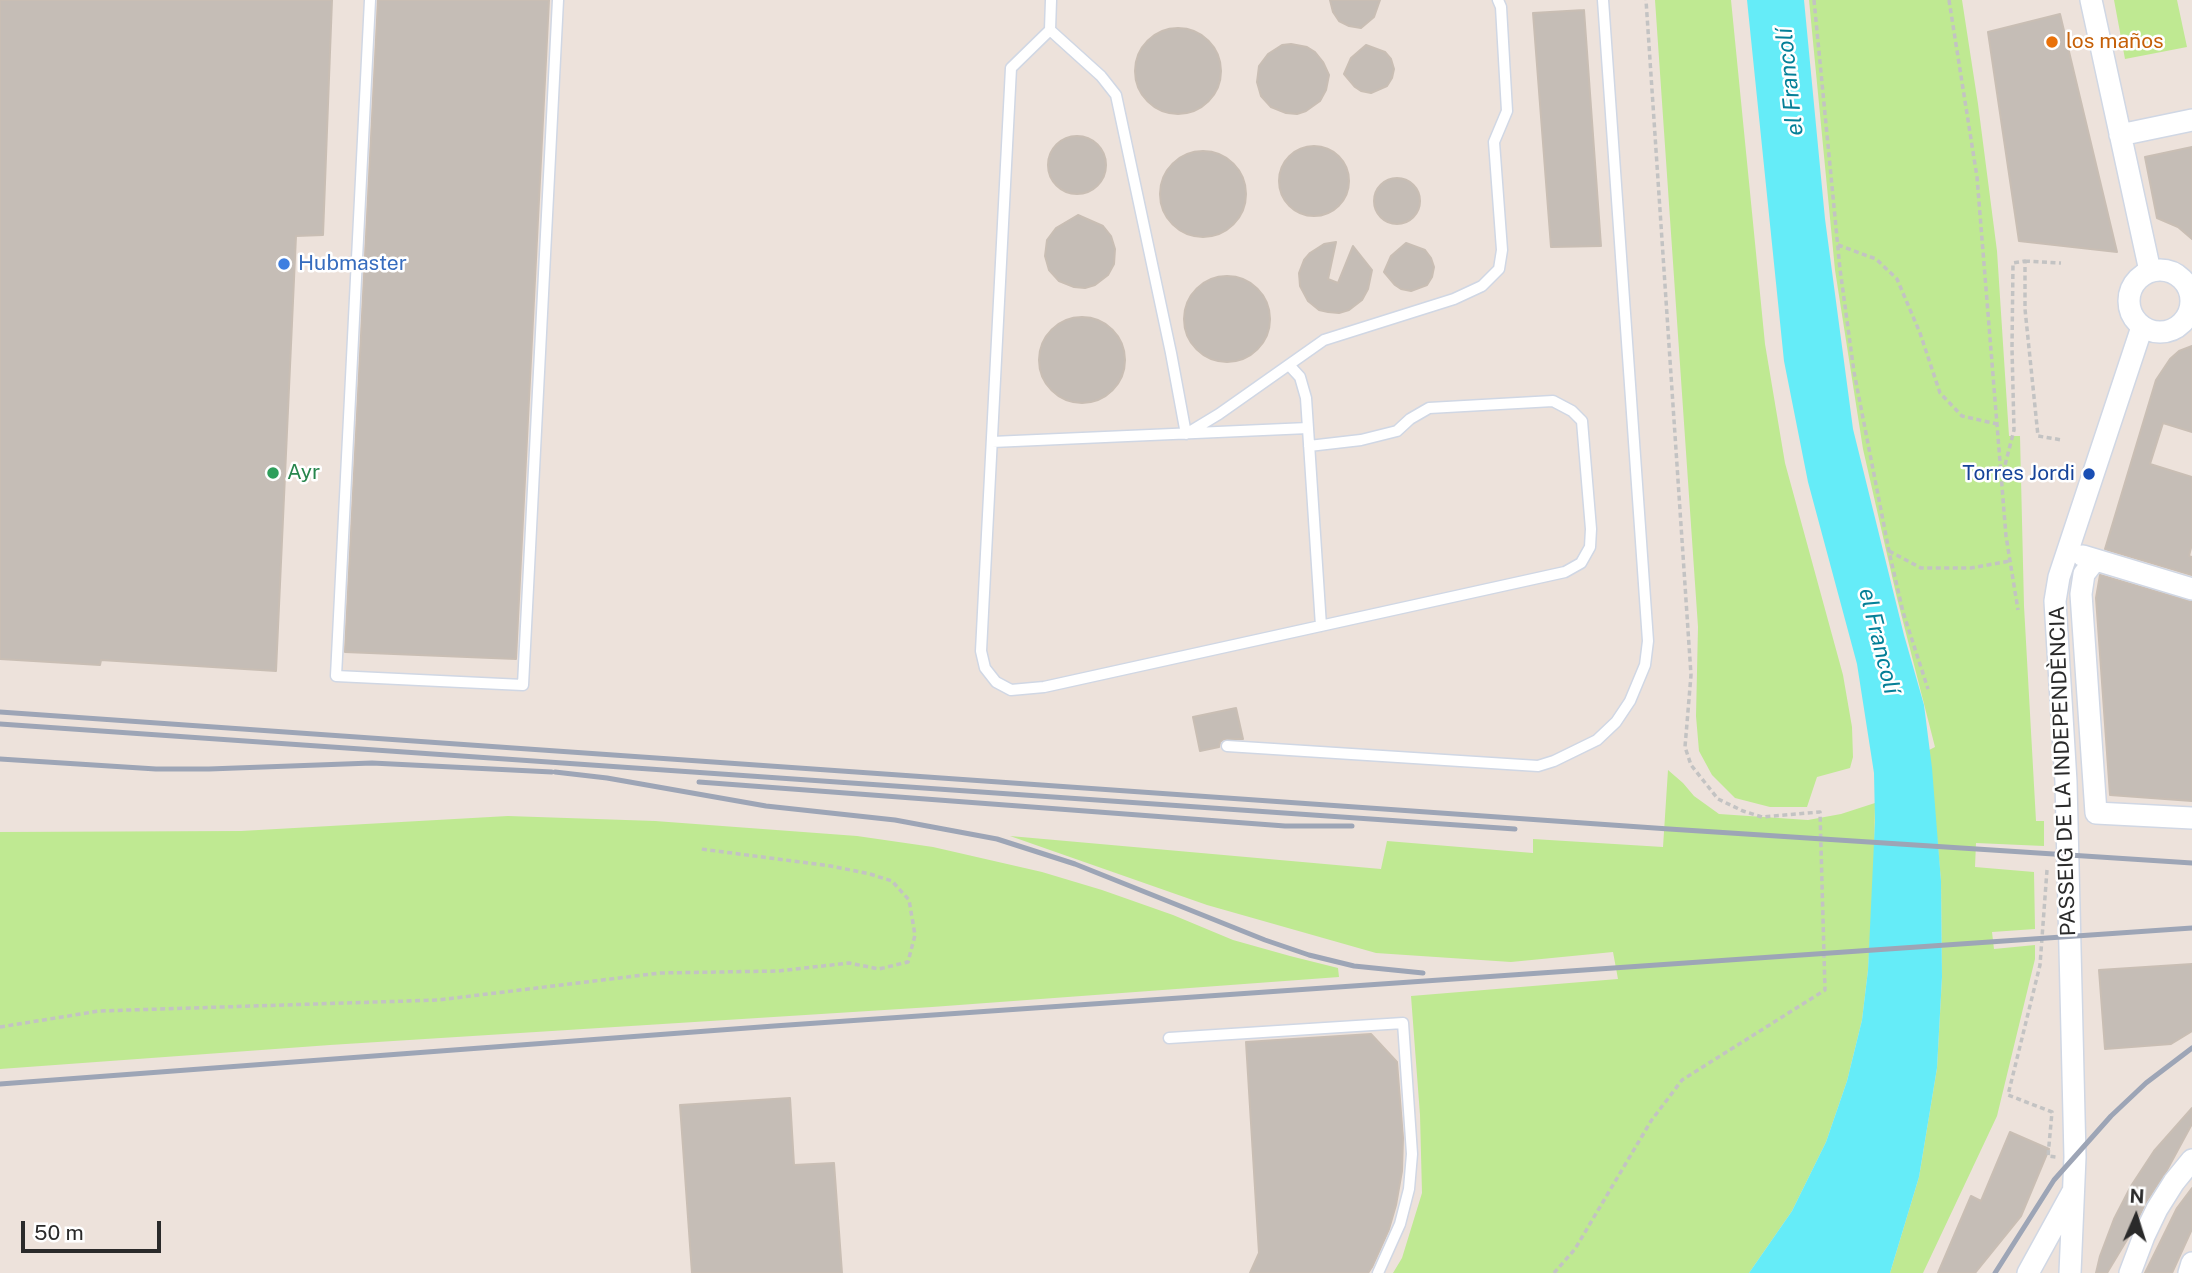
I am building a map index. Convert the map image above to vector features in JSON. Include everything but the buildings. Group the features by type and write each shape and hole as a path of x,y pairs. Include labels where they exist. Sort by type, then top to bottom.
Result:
{"street":[{"path":"2091,0 2150,271"},
{"path":"2120,135 2192,120"},
{"path":"2166,270 2180,277 2189,289 2192,305 2182,323 2170,330 2156,332 2143,327 2131,313 2129,295 2138,278 2150,271 2166,270"},
{"name":"PASSEIG DE LA INDEPENDÈNCIA","path":"2070,1273 2076,1157 2066,782 2055,601 2059,577 2143,327"},
{"path":"2068,551 2192,589"},
{"path":"2095,560 2084,574 2081,594 2096,813 2192,818"},
{"path":"2130,1273 2157,1209 2192,1160"},
{"name":"PASSEIG DE LA INDEPENDÈNCIA","path":"2028,1273 2075,1188"},
{"path":"2189,1273 2192,1263"}],"lane":[{"path":"370,0 336,676 523,685 558,0"},
{"path":"1051,0 1050,30 1011,68 981,651 985,668 996,682 1012,690 1044,687 1565,572 1581,563 1590,547 1591,529 1582,421 1572,411 1553,401 1429,408 1410,419 1397,431 1361,440 1309,446"},
{"path":"1186,434 1324,340 1454,299 1482,286 1499,269 1502,250 1494,142 1507,111 1501,7 1497,0"},
{"path":"1227,746 1538,766 1597,740 1616,722 1630,701 1645,664 1648,641 1603,0"},
{"path":"1050,30 1101,76 1116,95 1186,434"},
{"path":"1289,365 1300,377 1306,398 1321,626"},
{"path":"992,442 1308,428"},
{"path":"1169,1038 1403,1023 1412,1154 1409,1189 1400,1224 1378,1273"}],"path":[{"path":"1554,1273 1575,1249 1651,1121 1682,1080 1825,989 1820,812 1762,817 1718,799 1691,765 1685,747 1691,675 1646,0"},
{"path":"1814,0 1838,245 1854,372 1903,612 1928,689"},
{"path":"1949,0 1977,177 2001,479 2018,610"},
{"path":"1838,245 1876,259 1897,279 1920,333 1940,393 1962,416 1997,424"},
{"path":"2025,261 2025,309 2038,436 2062,440"},
{"path":"2001,479 2014,430 2013,263 2061,263"},
{"path":"1889,551 1921,568 1971,568 2010,561"},
{"path":"0,1027 99,1011 438,1000 660,973 778,971 849,963 879,969 908,962 915,935 909,900 891,881 831,866 701,849"},
{"path":"2047,870 2040,965 2008,1095 2052,1112 2048,1156 2076,1157"}],"green space":[{"path":"1655,0 1731,0 1765,344 1785,463 1843,675 1852,727 1853,757 1850,768 1817,777 1807,807 1770,807 1735,798 1712,775 1699,751 1696,716 1698,627"},
{"path":"1809,0 1962,0 1997,251 2009,436 2020,436 2024,606 2036,821 2044,821 2044,846 1976,843 1975,867 2034,872 2035,929 1992,932 1994,949 2035,945 2035,959 1997,1116 1923,1273 1890,1273 1919,1177 1937,1068 1942,977 1941,881 1929,750 1935,747 1863,449 1835,270"},
{"path":"2114,0 2177,0 2187,47 2125,59"},
{"path":"1668,770 1694,796 1719,814 1808,820 1841,814 1875,803 1868,970 1862,1020 1847,1081 1826,1142 1792,1211 1749,1273 1393,1273 1402,1258 1422,1193 1420,1115 1411,996 1618,979 1613,952 1511,962 1376,953 1207,905 1010,836 1381,869 1387,841 1533,853 1533,839 1663,847"},
{"path":"508,816 655,821 857,836 933,847 1042,872 1102,890 1233,940 1338,968 1339,977 0,1069 0,832 241,831"}],"water":[{"name":"el Francolí","path":"1747,0 1804,0 1825,219 1853,429 1924,705 1932,768 1941,881 1942,977 1937,1068 1919,1177 1890,1273 1749,1273 1792,1211 1826,1142 1847,1081 1862,1020 1868,970 1875,821 1874,773 1857,664 1808,482 1784,361"}],"railway":[{"path":"0,712 2192,863"},
{"path":"0,724 1515,829"},
{"path":"0,759 156,769 372,763 552,772"},
{"path":"555,772 607,778 766,806 895,820 997,839 1075,864 1309,955 1354,966 1423,973"},
{"path":"699,782 1285,826 1352,826"},
{"path":"0,1084 774,1026 2192,928"},
{"path":"1995,1273 2054,1180 2111,1116 2146,1083 2192,1048"}],"place":[{"name":"los maños","path":"2052,42"},
{"name":"Hubmaster","path":"284,264"},
{"name":"Ayr","path":"273,473"},
{"name":"Torres Jordi","path":"2089,474"}]}
